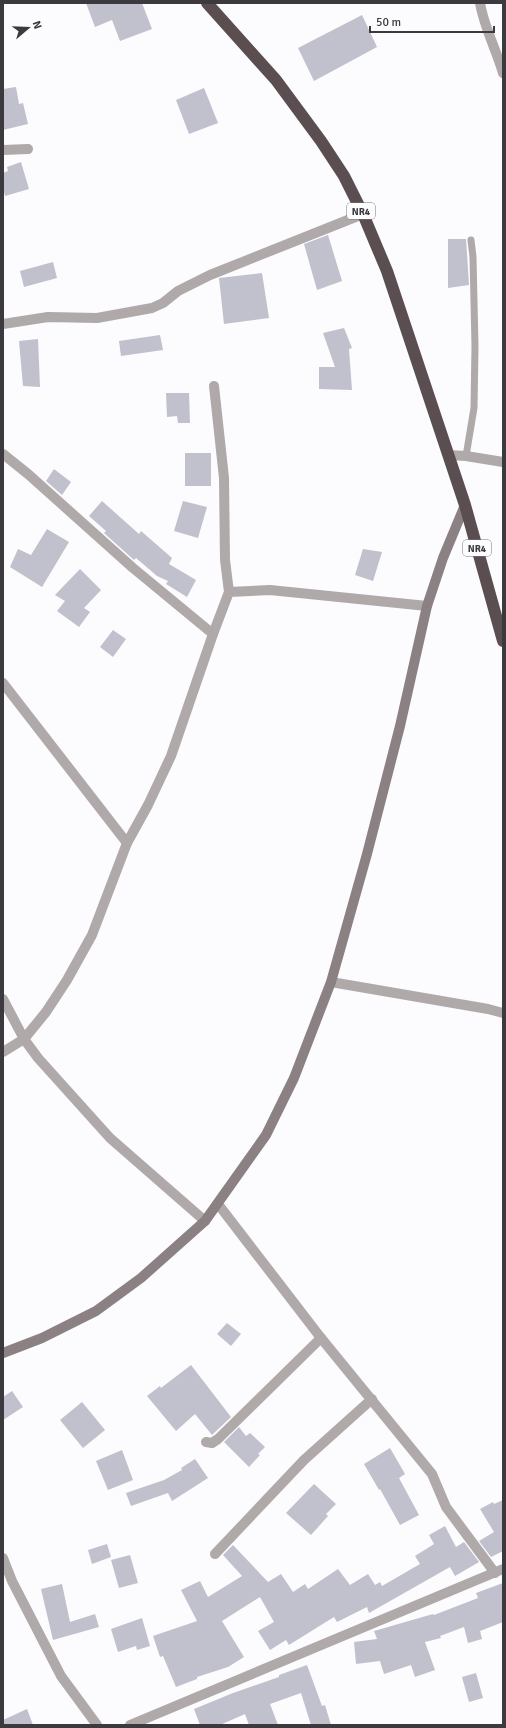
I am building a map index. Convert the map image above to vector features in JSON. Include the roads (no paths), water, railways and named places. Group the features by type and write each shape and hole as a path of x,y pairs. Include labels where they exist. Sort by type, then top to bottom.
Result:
{"highway":[{"name":"NR4","path":"207,3 276,80 321,141 344,176 363,214 387,271 465,505 503,641"}],"street":[{"path":"480,3 483,20 497,52 503,73"},
{"path":"3,150 28,149"},
{"path":"3,324 48,318 97,318 152,308 178,291 210,275 363,214"},
{"path":"3,1052 24,1039 46,1012 67,980 92,934 127,842 148,805 171,756 229,592 225,560 224,478 214,386"},
{"path":"3,454 28,474 133,568 213,634"},
{"path":"448,455 466,456 503,462"},
{"path":"3,1353 42,1338 96,1311 141,1278 206,1221 266,1135 294,1078 331,982 373,831 400,726 427,606 443,558 465,505"},
{"path":"229,592 270,590 427,606"},
{"path":"3,683 127,842"},
{"path":"331,982 488,1009 503,1013"},
{"path":"3,999 24,1039 38,1058 110,1138 206,1221"},
{"path":"130,1725 499,1571 446,1507 432,1474 321,1338 218,1204"},
{"path":"206,1442 212,1443 218,1439 321,1338"},
{"path":"215,1554 304,1460 372,1399"},
{"path":"3,1558 12,1581 61,1676 97,1725"}],"lane":[{"path":"466,456 474,408 476,346 471,240"}]}
